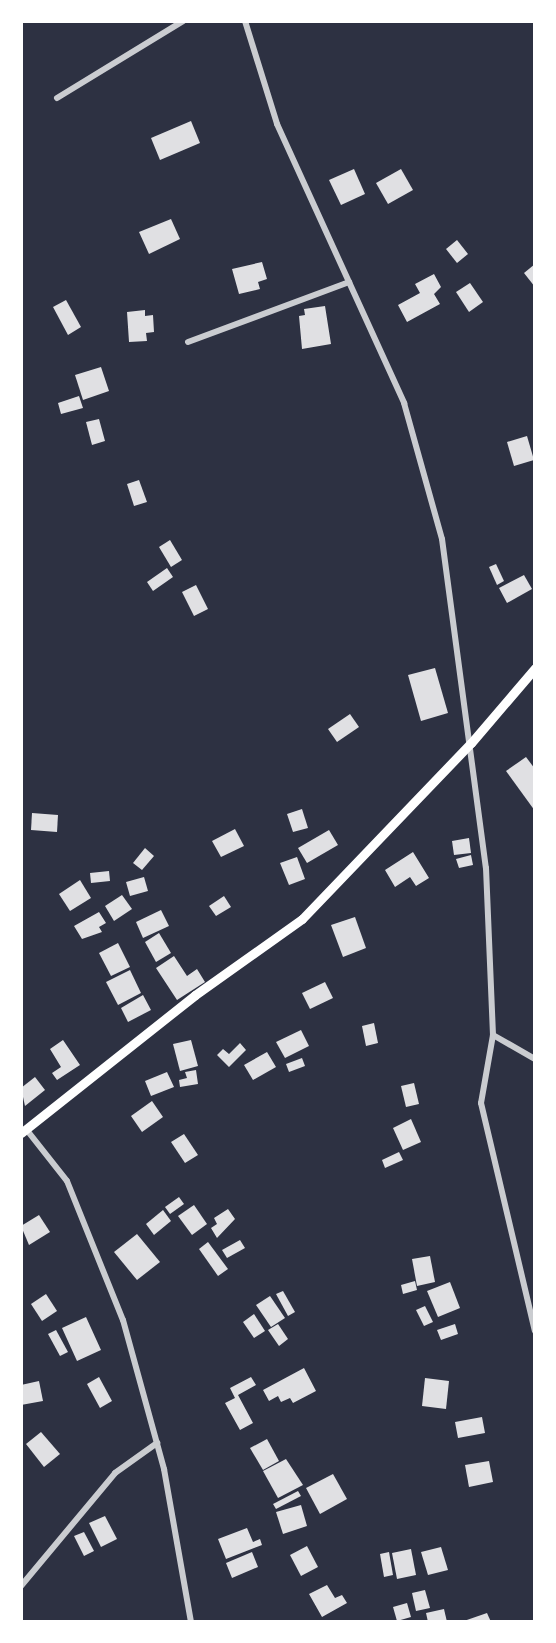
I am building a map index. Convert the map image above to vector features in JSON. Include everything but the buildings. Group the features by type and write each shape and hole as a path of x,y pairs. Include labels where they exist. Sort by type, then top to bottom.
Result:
{"main road":[{"path":"24,1131 195,995 302,919 471,743 535,668"}],"street":[{"path":"57,98 183,21"},
{"path":"245,21 277,124 404,402 442,540 486,868 493,1035 481,1103 535,1331"},
{"path":"188,342 349,282"},
{"path":"493,1035 535,1059"},
{"path":"24,1131 67,1181 123,1320 157,1443 191,1622"},
{"path":"21,1586 115,1473 157,1443"}]}
